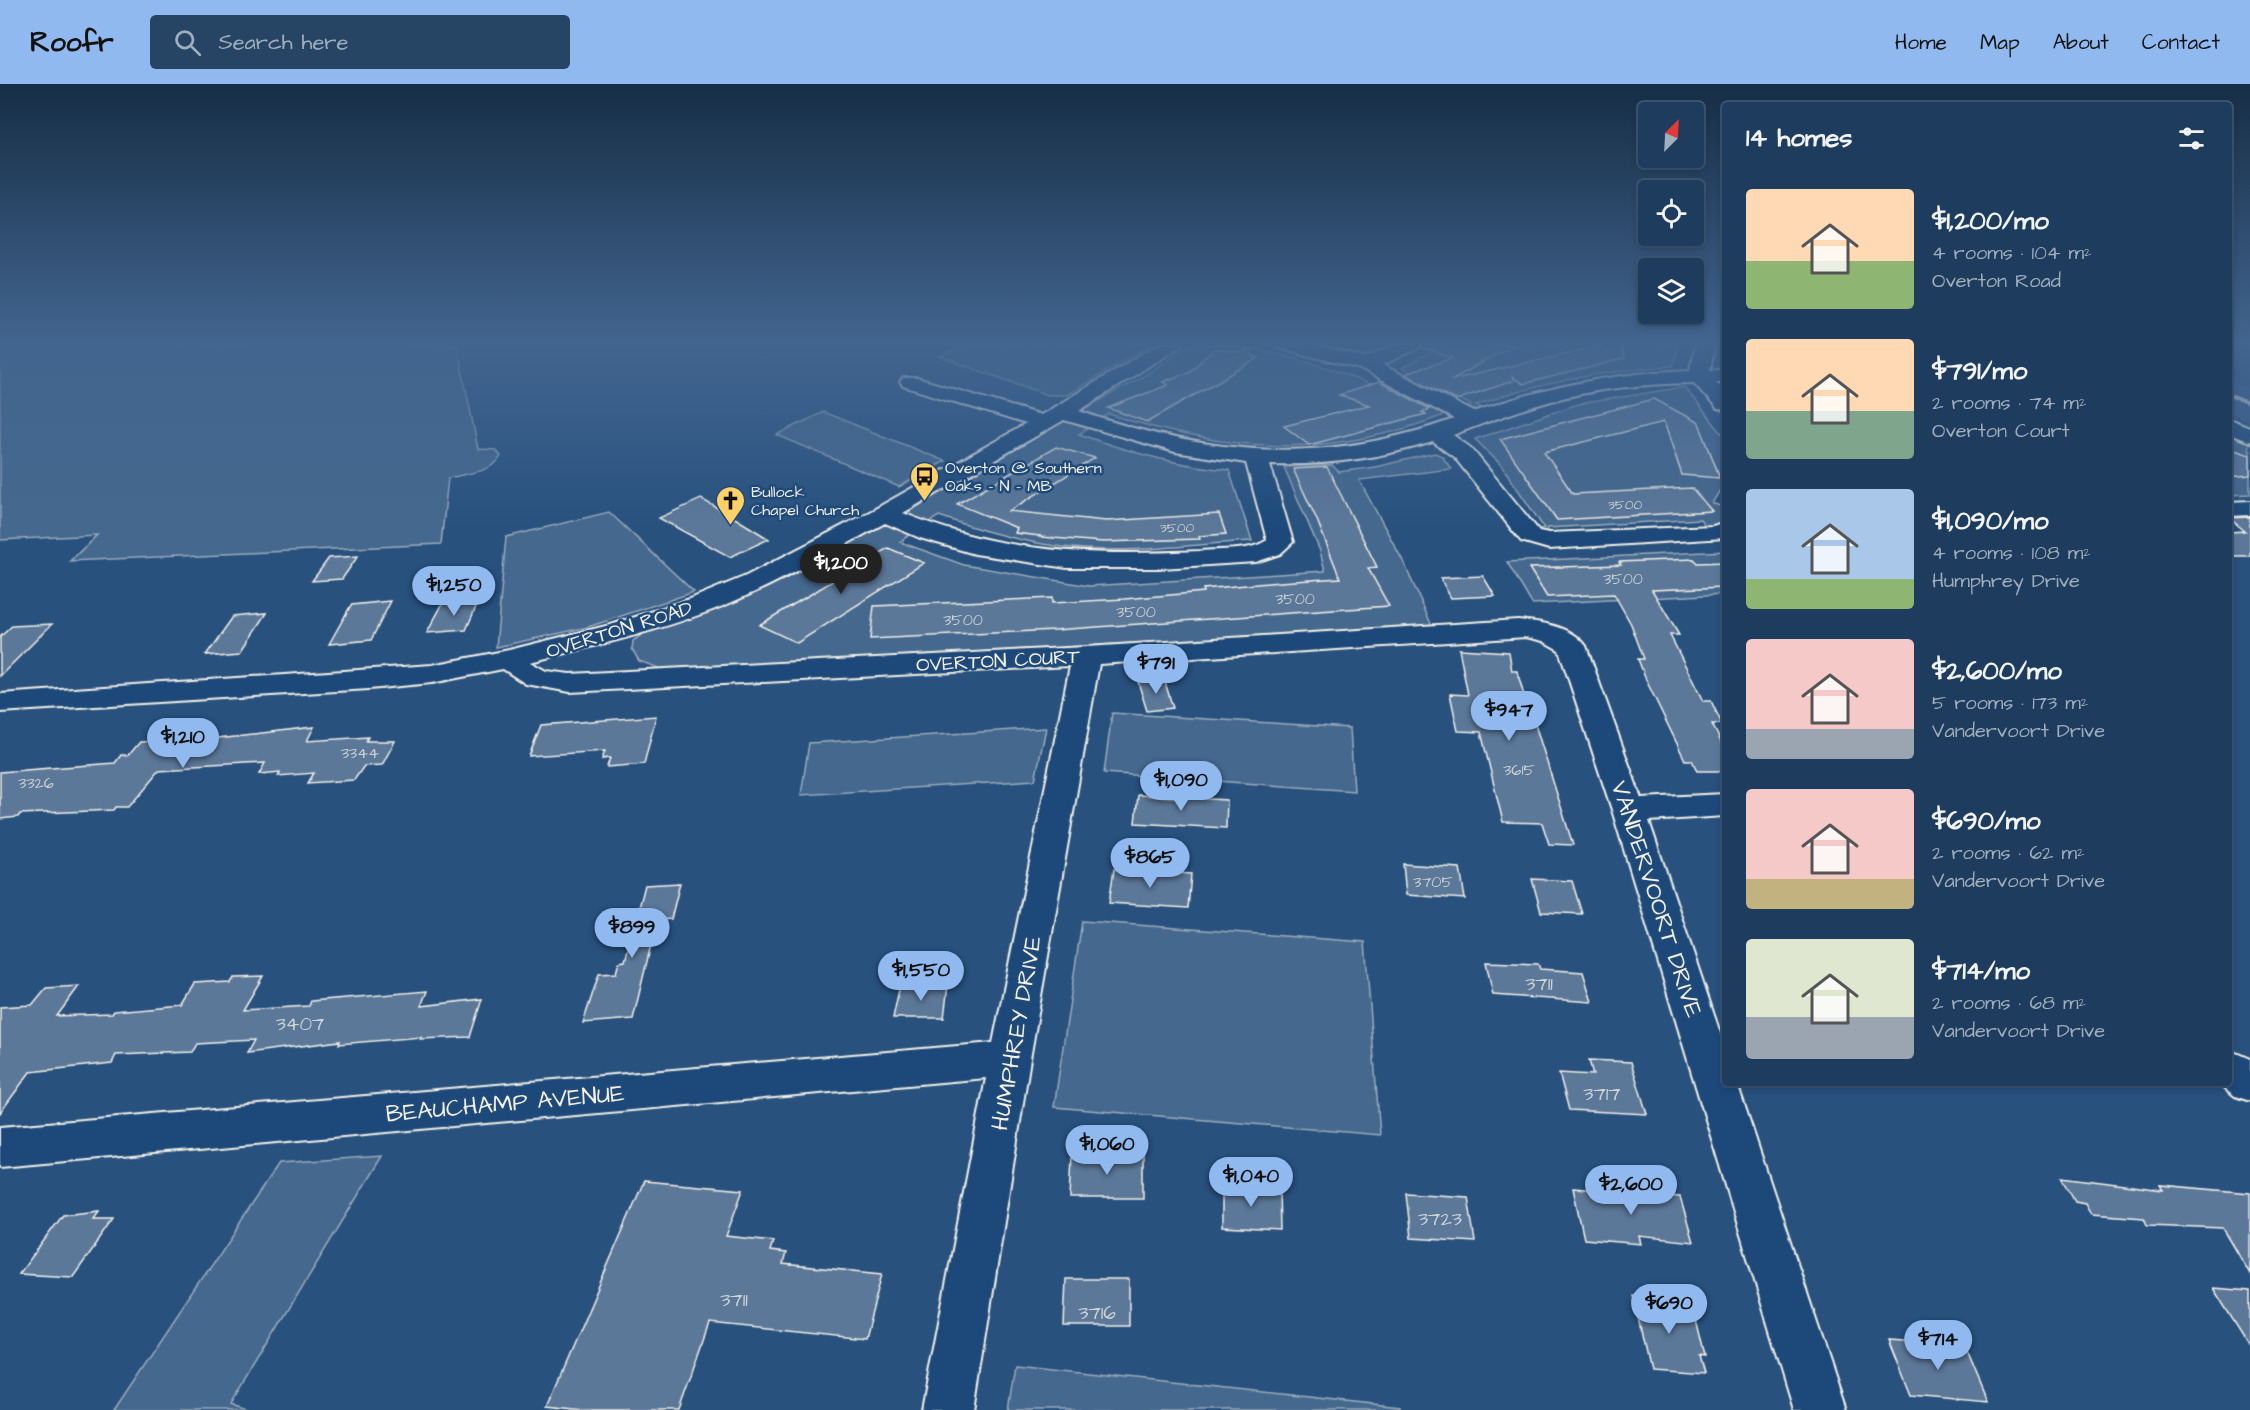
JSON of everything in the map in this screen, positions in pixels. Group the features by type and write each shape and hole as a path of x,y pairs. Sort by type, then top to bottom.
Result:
{"street":[{"path":"1008,406 1100,425 1169,446 1256,457 1369,451 1437,434 1518,406"},
{"name":"OVERTON ROAD","path":"0,703 432,674 509,659 624,630 700,605 755,582 884,514 1071,406"},
{"path":"1445,406 1472,420"},
{"path":"2232,427 2250,435"},
{"path":"1437,434 1463,453 1530,536 1549,541 1722,531"},
{"path":"884,514 946,537 1057,561 1113,563 1256,554 1271,549 1280,542 1256,457"},
{"path":"2232,509 2250,508"},
{"name":"OVERTON COURT","path":"509,659 525,675 545,681 570,683 1086,656 1518,628 1542,630 1558,636"},
{"path":"624,630 620,655 628,668 652,679"},
{"name":"VANDERVOORT DRIVE","path":"1558,636 1572,646 1629,810 1820,1410"},
{"name":"HUMPHREY DRIVE","path":"948,1410 1010,1059 1086,656"},
{"path":"1629,810 1722,805"},
{"name":"BEAUCHAMP AVENUE","path":"0,1147 1010,1059"},
{"path":"2232,1068 2250,1083"}],"shaded area":[{"path":"0,406 469,406 478,449 496,450 501,456 497,462 485,469 448,478 441,544 70,561 97,535 0,540"},
{"path":"1090,406 1427,406 1444,415 1359,439 1276,446 1194,437 1109,414 1100,420 1079,412"},
{"path":"1471,406 1483,409 1477,413 1463,409"},
{"path":"1572,406 1699,406 1722,433 1722,487 1712,503 1722,507 1722,519 1707,528 1700,519 1547,528 1551,537 1530,531 1544,528 1502,466 1475,439"},
{"path":"2232,406 2250,406 2250,422 2232,414"},
{"path":"823,412 945,461 899,487 777,435"},
{"path":"1064,421 1089,428 1079,434 1116,447 1172,462 1229,470 1252,541 1095,550 1005,536 939,516 926,524 903,515"},
{"path":"2232,436 2250,441 2248,449 2250,450 2250,494 2232,495"},
{"path":"1435,453 1442,456 1451,469 1359,480 1403,561 1432,626 664,670 639,661 632,649 633,641 643,634 883,524 893,524 912,533 900,542 964,565 1089,586 1325,571 1320,551 1284,467 1332,465 1339,472 1375,467"},
{"path":"609,512 694,592 588,627 496,647 506,537"},
{"path":"1722,551 1722,594 1532,604 1507,562"},
{"path":"1112,713 1350,728 1354,791 1104,773"},
{"path":"1046,728 1035,780 801,795 809,743"},
{"path":"1082,921 1365,942 1380,1135 1054,1107"},
{"path":"382,1156 231,1404 249,1410 114,1410 279,1163"},
{"path":"1015,1365 1400,1407 1400,1410 1008,1410"}],"building":[{"path":"1114,406 1175,406 1147,422 1108,408"},
{"path":"1365,406 1424,406 1430,409 1422,412 1426,414 1309,445 1284,426"},
{"path":"1628,406 1667,406 1699,423 1720,478 1682,475 1664,422 1544,452 1573,494 1692,488 1712,511 1557,520 1500,439"},
{"path":"1056,447 1095,458 1009,511 1106,521 1219,514 1226,534 1199,536 1200,539 1103,542 1039,537 1015,533 1017,528 957,504"},
{"path":"2232,449 2250,455 2250,475 2232,477"},
{"path":"1327,467 1377,567 1368,568 1389,606 1055,630 870,639 874,606 1052,598 1052,603 1124,599 1204,592 1203,589 1340,578 1317,520 1293,469"},
{"path":"701,499 769,539 730,557 659,518"},
{"path":"2250,517 2250,556 2232,556 2232,532 2245,531 2232,520 2232,518"},
{"path":"888,548 924,563 797,643 759,625"},
{"path":"358,556 342,579 312,581 329,558"},
{"path":"1694,559 1698,563 1722,562 1722,587 1652,590 1679,635 1670,635 1703,701 1711,701 1722,724 1712,724 1722,744 1722,771 1697,771 1692,760 1685,760 1646,680 1638,659 1644,659 1631,624 1614,594 1547,597 1529,568 1621,565 1619,562"},
{"path":"1483,576 1495,596 1451,598 1440,578"},
{"path":"479,600 466,630 427,633 443,603"},
{"path":"391,601 371,640 329,644 351,605"},
{"path":"267,613 242,651 205,654 232,616"},
{"path":"52,624 0,676 0,637 12,626"},
{"path":"1459,649 1509,652 1512,671 1517,671 1573,845 1549,844 1542,823 1503,822 1481,732 1458,731 1450,694 1468,695"},
{"path":"1164,679 1173,708 1147,711 1138,682"},
{"path":"656,716 644,764 607,767 610,758 602,759 605,751 529,756 541,725"},
{"path":"314,727 307,741 368,737 366,741 395,741 382,765 364,766 354,780 308,783 314,773 278,776 280,772 259,774 265,763 159,769 127,807 116,807 114,810 20,814 18,817 0,819 0,772 115,763 121,755 128,755 139,742 209,739"},
{"path":"1138,795 1227,800 1226,828 1135,823"},
{"path":"1403,864 1460,868 1465,899 1406,895"},
{"path":"1114,869 1191,874 1188,908 1109,903"},
{"path":"1532,879 1572,881 1582,914 1541,912"},
{"path":"680,883 671,919 657,920 633,1019 583,1023 599,974 616,973 619,962 625,961 645,885"},
{"path":"1486,962 1538,964 1540,969 1583,972 1592,1002 1493,995"},
{"path":"263,976 243,1010 309,1006 311,1001 427,991 421,1006 482,999 470,1037 420,1039 421,1037 339,1044 340,1041 247,1053 254,1040 195,1043 190,1052 116,1055 112,1063 30,1072 0,1113 0,1007 32,1005 46,988 79,986 57,1016 112,1014 114,1011 182,1005 195,984 230,982 233,977"},
{"path":"900,985 948,985 944,1018 893,1018"},
{"path":"1589,1060 1631,1062 1647,1114 1569,1110 1559,1073 1593,1075"},
{"path":"1143,1154 1143,1198 1070,1198 1072,1155"},
{"path":"2062,1177 2163,1190 2160,1185 2250,1193 2250,1274 2223,1228 2147,1225 2144,1218 2091,1214 2085,1203 2075,1201"},
{"path":"644,1181 743,1190 726,1236 773,1241 770,1251 786,1253 783,1264 882,1274 865,1339 710,1323 679,1410 583,1410 547,1406"},
{"path":"1222,1185 1279,1188 1280,1230 1222,1227"},
{"path":"1573,1188 1680,1197 1693,1242 1639,1236 1641,1244 1584,1239"},
{"path":"1406,1193 1468,1197 1475,1242 1411,1238"},
{"path":"99,1211 93,1219 114,1219 73,1277 19,1274 63,1215"},
{"path":"1066,1279 1129,1279 1129,1326 1064,1326"},
{"path":"2213,1288 2250,1291 2250,1347"},
{"path":"1633,1296 1682,1299 1688,1319 1696,1320 1705,1357 1699,1356 1704,1373 1650,1369"},
{"path":"1889,1340 1964,1345 1988,1402 1911,1395"}],"place":[{"name":"Overton @ Southern Oaks - N - MB","path":"924,502"},
{"name":"Bullock Chapel Church","path":"730,526"}]}
